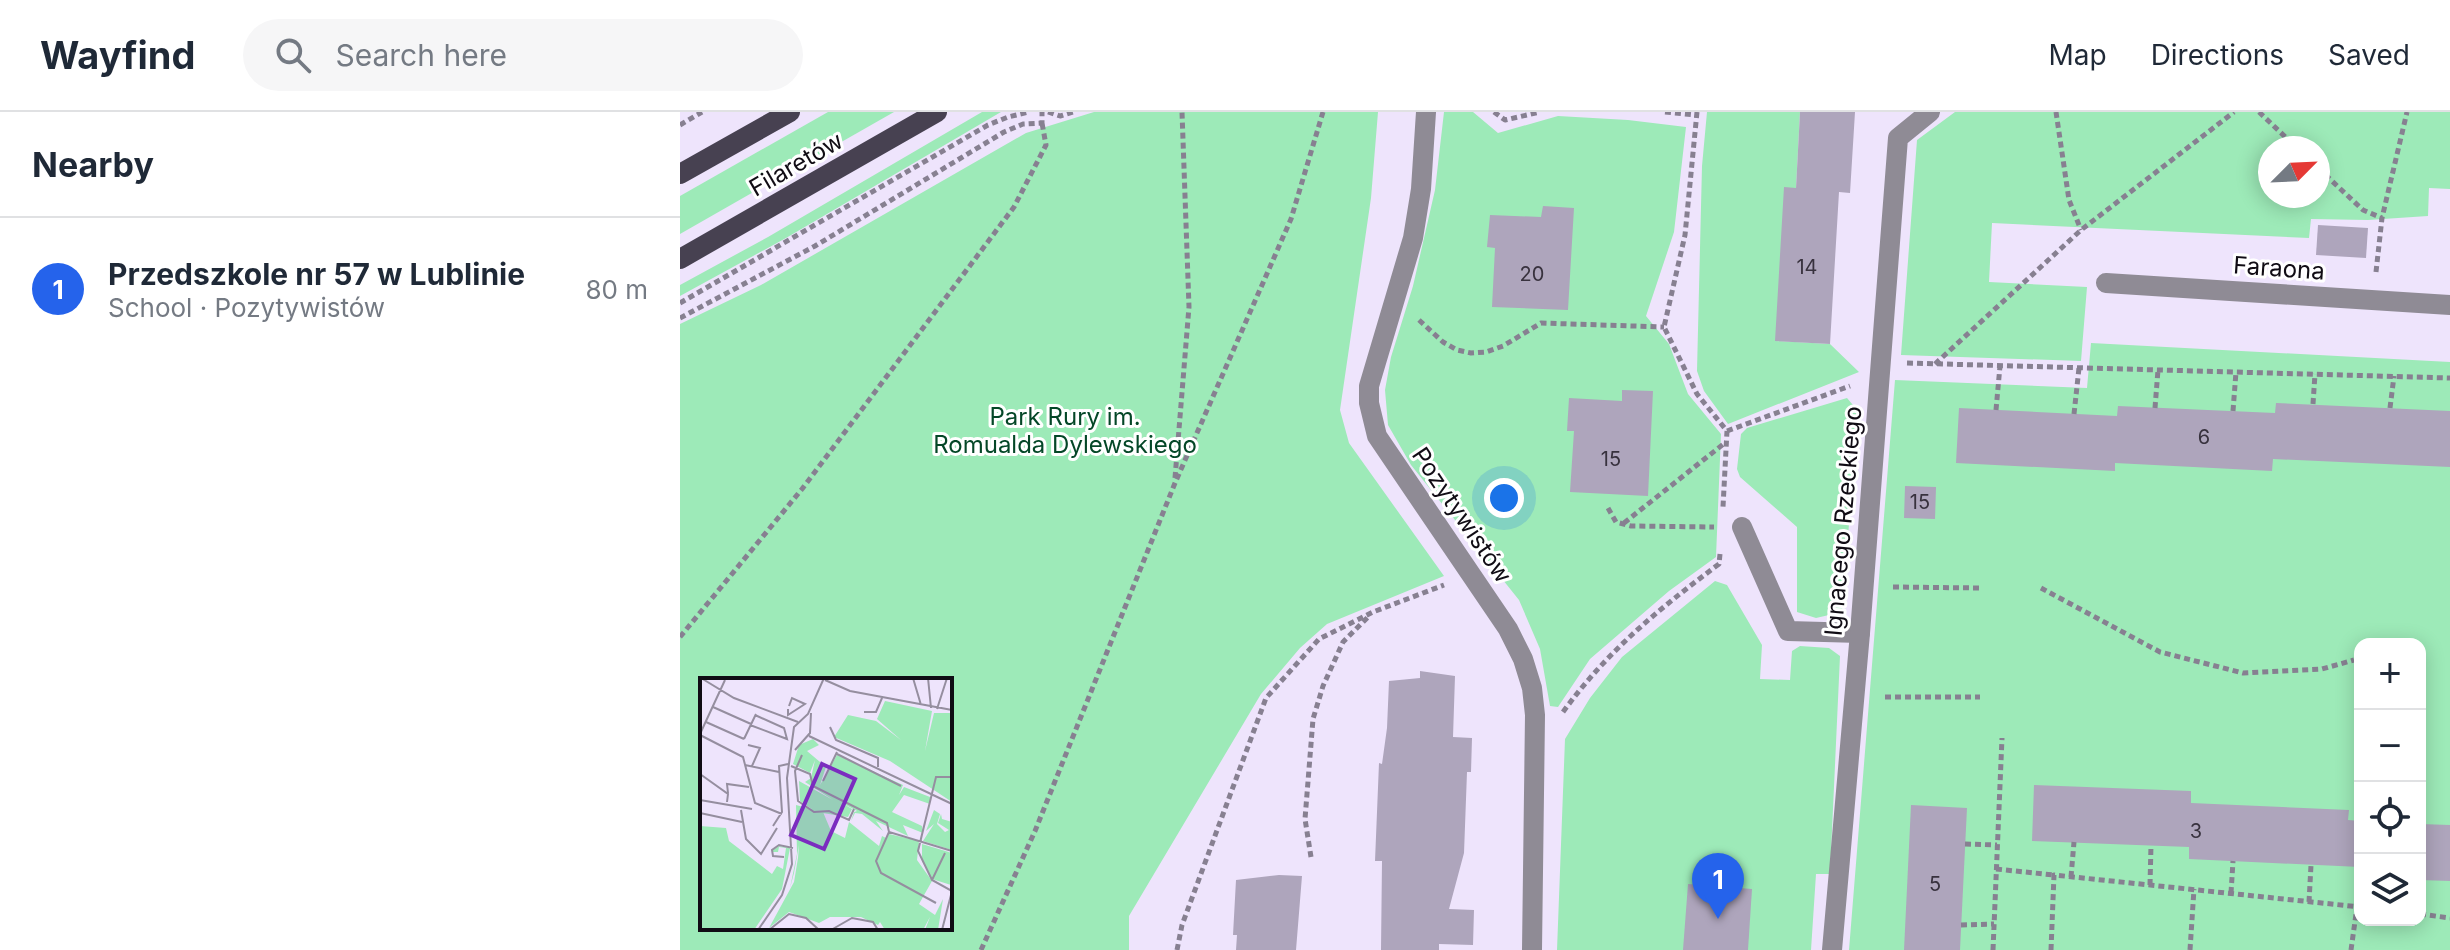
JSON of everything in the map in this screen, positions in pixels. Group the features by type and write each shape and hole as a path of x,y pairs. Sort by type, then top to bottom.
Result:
{"main road":[{"name":"Filaretów","path":"680,174 790,112"},
{"name":"Filaretów","path":"680,259 937,112"}],"street":[{"name":"Pozytywistów","path":"1426,112 1421,189 1413,238 1369,386 1370,412 1377,436 1508,629 1523,659 1532,688 1535,742 1532,950"},
{"name":"Ignacego Rzeckiego","path":"1832,950 1864,587 1898,138 1930,112"},
{"name":"Faraona","path":"2106,283 2450,305"},
{"path":"1732,527 1788,631 1860,633"}],"path":[{"path":"680,125 702,112"},
{"path":"680,303 988,125 1029,112"},
{"path":"680,637 802,489 1014,207 1046,145 1042,123 1045,112 1060,116 1073,112"},
{"path":"1175,483 1189,307 1182,112"},
{"path":"981,950 1035,831 1175,483 1291,219 1323,112"},
{"path":"1494,112 1505,120 1540,112"},
{"path":"1608,508 1616,522 1624,524 1732,527 1727,431 1697,394 1664,327 1685,235 1697,114 1665,112"},
{"path":"2056,112 2069,200 2081,230"},
{"path":"2234,112 2081,230 1934,365 2450,378"},
{"path":"2259,112 2284,136"},
{"path":"2375,300 2376,260 2382,218 2407,112"},
{"path":"680,318 815,246 1004,132 1023,124 1042,123"},
{"path":"2330,179 2363,210 2382,218"},
{"path":"1395,296 1443,342 1471,353 1503,346 1541,323 1664,327"},
{"path":"1996,410 2000,366"},
{"path":"2074,414 2079,368"},
{"path":"2155,408 2158,370"},
{"path":"2233,411 2236,372"},
{"path":"2313,404 2315,374"},
{"path":"1727,431 1880,375"},
{"path":"2390,408 2394,376"},
{"path":"1624,524 1726,442"},
{"path":"1556,721 1590,675 1615,649 1654,613 1719,564"},
{"path":"1177,950 1182,925 1266,698 1319,639 1373,612 1456,580"},
{"path":"1864,587 1980,588"},
{"path":"2041,588 2160,652 2243,673 2322,669 2354,660"},
{"path":"1311,857 1305,819 1313,719 1323,686 1343,642 1373,612"},
{"path":"1855,696 1980,697"},
{"path":"1993,950 2002,738"},
{"path":"2071,877 2074,842"},
{"path":"1965,844 1997,845"},
{"path":"2150,885 2151,845"},
{"path":"2231,893 2233,861"},
{"path":"2309,902 2311,865"},
{"path":"1996,869 2354,907"},
{"path":"2051,950 2054,875"},
{"path":"2190,950 2194,889"},
{"path":"2426,915 2450,918"},
{"path":"1961,925 1994,924"},
{"path":"2351,950 2355,926"}],"green space":[{"path":"828,112 894,112 680,234 680,196"},
{"path":"982,112 1001,112 680,296 680,285"},
{"name":"Park Rury im. Romualda Dylewskiego","path":"1094,112 1378,112 1371,198 1340,410 1349,443 1444,576 1327,624 1300,648 1261,694 1129,916 1129,950 680,950 680,324 761,285 1026,133"},
{"path":"1444,112 1473,112 1498,133 1558,116 1686,127 1674,232 1646,316 1669,344 1688,394 1721,434 1716,557 1669,591 1590,659 1558,707 1550,706 1540,649 1519,600 1411,465 1388,425 1385,390 1435,190"},
{"path":"1707,112 1800,112 1796,188 1776,341 1830,344 1859,372 1728,424 1704,391 1697,371 1702,166"},
{"path":"1955,112 2450,112 2450,189 2429,188 2428,216 2368,220 2311,219 2309,238 1992,223 1989,282 2087,287 2081,361 1901,355 1917,140"},
{"path":"2091,343 2450,362 2450,950 1849,950 1895,380 2087,388"},
{"path":"1847,398 1858,411 1842,612 1816,618 1797,612 1797,527 1740,477 1737,469 1741,434 1747,428"},
{"path":"1715,581 1727,585 1762,645 1760,679 1790,680 1792,651 1800,646 1829,648 1840,656 1830,874 1816,874 1811,950 1557,950 1565,739 1590,698 1622,657"}],"building":[{"path":"1800,112 1855,112 1850,193 1839,192 1830,344 1775,341 1784,187 1796,188"},
{"path":"1543,206 1574,208 1568,310 1492,307 1495,248 1487,247 1490,215 1541,217"},
{"path":"2318,225 2368,228 2366,258 2316,255"},
{"path":"1622,390 1653,391 1648,496 1570,492 1574,431 1567,431 1569,398 1622,401"},
{"path":"2276,403 2450,411 2450,467 2273,459 2272,471 2115,463 2115,471 1956,463 1959,408 2117,416 2118,406 2275,413"},
{"path":"1905,486 1936,487 1935,519 1904,518"},
{"path":"1420,671 1455,676 1453,737 1472,738 1471,772 1467,772 1464,853 1449,909 1474,910 1473,945 1439,944 1439,950 1381,950 1382,861 1375,861 1379,763 1382,764 1387,728 1389,681 1420,678"},
{"path":"2034,785 2191,791 2191,803 2349,810 2348,820 2354,820 2354,867 2189,859 2189,847 2032,841"},
{"path":"1911,805 1967,808 1960,950 1904,950"},
{"path":"2426,824 2450,825 2450,881 2426,880"},
{"path":"1302,876 1296,950 1236,950 1237,935 1233,935 1236,880"},
{"path":"1688,884 1752,889 1748,950 1683,950"}],"place":[{"name":"Przedszkole nr 57 w Lublinie","path":"1718,919"}]}
